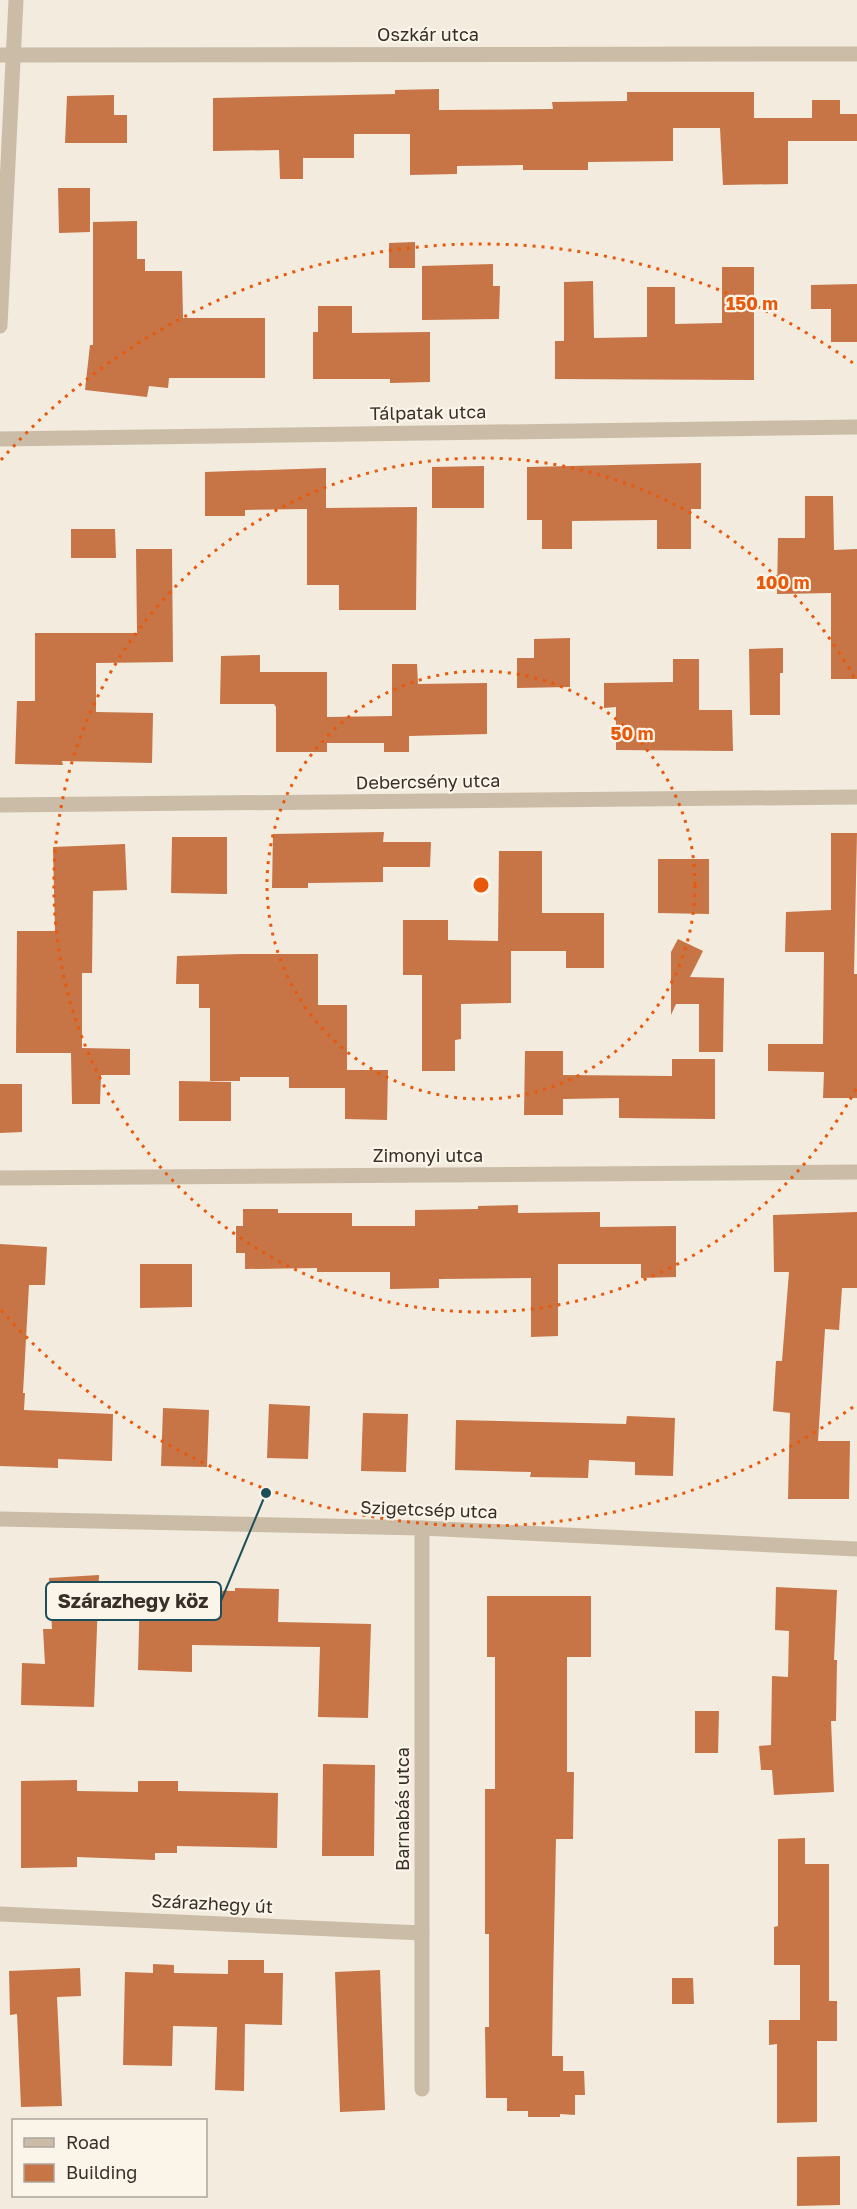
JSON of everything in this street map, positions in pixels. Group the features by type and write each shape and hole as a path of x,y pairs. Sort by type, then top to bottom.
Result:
{"street":[{"path":"0,326 7,55 16,0"},
{"name":"Oszkár utca","path":"7,55 857,54"},
{"name":"Tálpatak utca","path":"0,439 857,427"},
{"name":"Debercsény utca","path":"0,805 857,797"},
{"name":"Zimonyi utca","path":"0,1179 857,1172"},
{"name":"Szigetcsép utca","path":"0,1519 422,1528 857,1549"},
{"name":"Barnabás utca","path":"422,1528 422,2089"},
{"name":"Szárazhegy út","path":"0,1914 422,1933"}],"building":[{"path":"439,89 439,110 553,109 552,102 627,101 627,92 754,92 754,118 812,118 812,100 840,100 840,114 857,114 857,141 788,141 788,184 723,185 720,128 673,128 673,161 588,162 588,170 523,170 523,165 457,166 457,174 410,175 410,134 354,134 354,158 303,158 303,179 280,179 279,150 213,151 213,98 395,94 395,90"},
{"path":"114,95 114,115 127,115 127,143 65,143 67,96"},
{"path":"58,188 90,188 90,232 59,233"},
{"path":"137,221 137,259 145,259 145,271 182,271 183,318 265,318 265,378 169,378 168,388 149,386 147,397 85,390 90,345 93,345 93,222"},
{"path":"415,242 415,268 389,268 389,243"},
{"path":"493,264 493,286 500,286 499,319 422,320 422,266"},
{"path":"722,267 754,267 754,380 555,379 555,341 564,341 564,282 593,281 594,338 647,337 647,287 675,287 675,324 722,323"},
{"path":"857,284 857,342 831,342 831,309 811,309 811,285"},
{"path":"318,306 352,306 352,333 430,332 430,382 390,383 390,379 313,379 313,332 318,332"},
{"path":"701,463 701,509 691,509 691,549 657,549 657,520 572,521 572,549 542,549 542,520 527,520 527,467"},
{"path":"484,466 484,508 432,508 432,467"},
{"path":"326,468 326,508 417,507 416,610 339,610 339,585 307,585 307,509 245,510 245,516 205,516 205,472"},
{"path":"805,496 833,496 834,550 857,549 857,679 831,679 831,593 777,594 778,538 805,538"},
{"path":"71,529 115,529 116,558 71,558"},
{"path":"136,549 172,549 173,662 96,663 96,712 153,713 152,763 62,761 63,765 15,764 17,701 35,701 35,633 137,633"},
{"path":"570,638 570,687 517,688 517,658 534,658 534,639"},
{"path":"783,648 783,673 780,673 780,715 750,715 749,649"},
{"path":"260,655 260,672 327,672 327,717 392,716 392,664 417,664 418,684 487,683 487,734 409,736 409,752 384,752 384,743 327,743 327,752 276,752 276,707 274,704 220,704 221,656"},
{"path":"673,659 699,659 699,710 732,710 733,751 616,750 616,707 604,708 604,683 673,682"},
{"path":"384,832 383,842 431,842 430,867 383,867 383,882 308,883 308,888 272,888 273,834"},
{"path":"831,833 857,833 854,974 857,974 857,1098 823,1098 824,1072 768,1071 768,1044 823,1044 824,952 785,952 786,912 831,910"},
{"path":"172,837 227,837 227,894 171,893"},
{"path":"125,844 127,890 93,891 92,973 82,973 82,1048 130,1049 130,1075 101,1075 100,1104 72,1104 71,1053 16,1053 17,931 55,931 53,847"},
{"path":"499,851 542,851 542,913 604,913 604,968 566,968 566,951 511,951 511,1003 461,1004 461,1039 455,1040 455,1071 422,1071 422,975 403,975 403,920 448,920 448,940 498,941"},
{"path":"658,859 709,859 709,914 658,913"},
{"path":"678,939 703,951 690,977 724,978 723,1052 699,1052 699,1004 676,1004 671,1015 671,952"},
{"path":"318,954 318,1005 347,1005 347,1070 388,1070 387,1120 345,1119 345,1088 289,1088 289,1077 240,1077 240,1081 210,1081 210,1008 199,1008 199,984 176,984 177,956"},
{"path":"525,1051 563,1051 563,1075 672,1076 672,1059 715,1059 715,1119 619,1118 619,1098 563,1099 563,1115 524,1115"},
{"path":"179,1081 231,1082 231,1121 179,1121"},
{"path":"0,1084 22,1084 22,1132 0,1133"},
{"path":"518,1205 518,1213 600,1212 600,1227 676,1226 676,1277 641,1278 641,1264 558,1264 558,1336 531,1337 531,1278 439,1279 439,1288 390,1289 390,1272 317,1272 317,1268 245,1269 245,1253 236,1253 236,1226 243,1226 243,1209 278,1209 278,1213 352,1213 352,1226 415,1226 415,1210 478,1209 478,1206"},
{"path":"857,1212 857,1288 842,1288 839,1330 825,1329 818,1441 850,1441 849,1499 788,1499 790,1413 773,1411 776,1361 782,1361 789,1272 774,1272 773,1215"},
{"path":"0,1244 47,1247 45,1285 29,1285 24,1410 113,1414 112,1461 58,1459 58,1468 0,1466"},
{"path":"140,1264 192,1264 192,1307 140,1308"},
{"path":"269,1404 310,1406 308,1459 267,1458"},
{"path":"163,1408 209,1410 207,1467 161,1466"},
{"path":"363,1413 408,1414 406,1472 361,1471"},
{"path":"627,1416 675,1418 673,1476 635,1475 635,1462 589,1460 588,1478 530,1477 531,1472 455,1470 456,1420 626,1424"},
{"path":"99,1575 94,1707 21,1705 22,1663 45,1664 43,1629 52,1629 49,1578"},
{"path":"776,1587 837,1590 834,1660 837,1660 836,1721 831,1721 834,1792 774,1795 772,1770 761,1770 759,1746 771,1745 772,1676 788,1677 789,1631 775,1630"},
{"path":"235,1588 279,1589 278,1622 371,1624 368,1718 318,1717 320,1647 192,1645 192,1672 138,1670 140,1589 235,1591"},
{"path":"487,1596 591,1596 591,1657 567,1657 567,1772 574,1772 573,1839 556,1839 552,2056 563,2056 563,2071 584,2071 585,2095 575,2095 575,2115 528,2117 528,2111 507,2111 507,2098 486,2098 485,2027 489,2027 489,1934 485,1934 485,1789 495,1789 495,1657 487,1657"},
{"path":"695,1711 719,1711 718,1753 695,1753"},
{"path":"323,1764 375,1765 374,1856 322,1856"},
{"path":"77,1780 77,1791 138,1792 138,1781 178,1781 178,1791 278,1793 277,1848 177,1846 177,1853 155,1853 155,1860 77,1857 77,1867 21,1868 21,1781"},
{"path":"805,1838 805,1864 829,1864 829,2001 837,2001 837,2041 817,2041 817,2122 777,2123 777,2044 769,2045 769,2020 800,2020 800,1965 774,1965 774,1927 778,1926 778,1839"},
{"path":"228,1960 264,1960 264,1973 283,1973 282,2025 245,2024 244,2091 215,2090 217,2027 173,2026 172,2066 123,2065 125,1972 153,1973 153,1964 174,1965 174,1973 228,1974"},
{"path":"80,1968 81,1996 57,1997 62,2106 21,2107 17,2014 10,2015 9,1971"},
{"path":"380,1970 385,2110 340,2112 335,1972"},
{"path":"672,1978 693,1978 694,2004 672,2004"},
{"path":"840,2156 840,2205 797,2206 797,2157"}],"place":[{"name":"Szárazhegy köz","path":"266,1493"}]}
